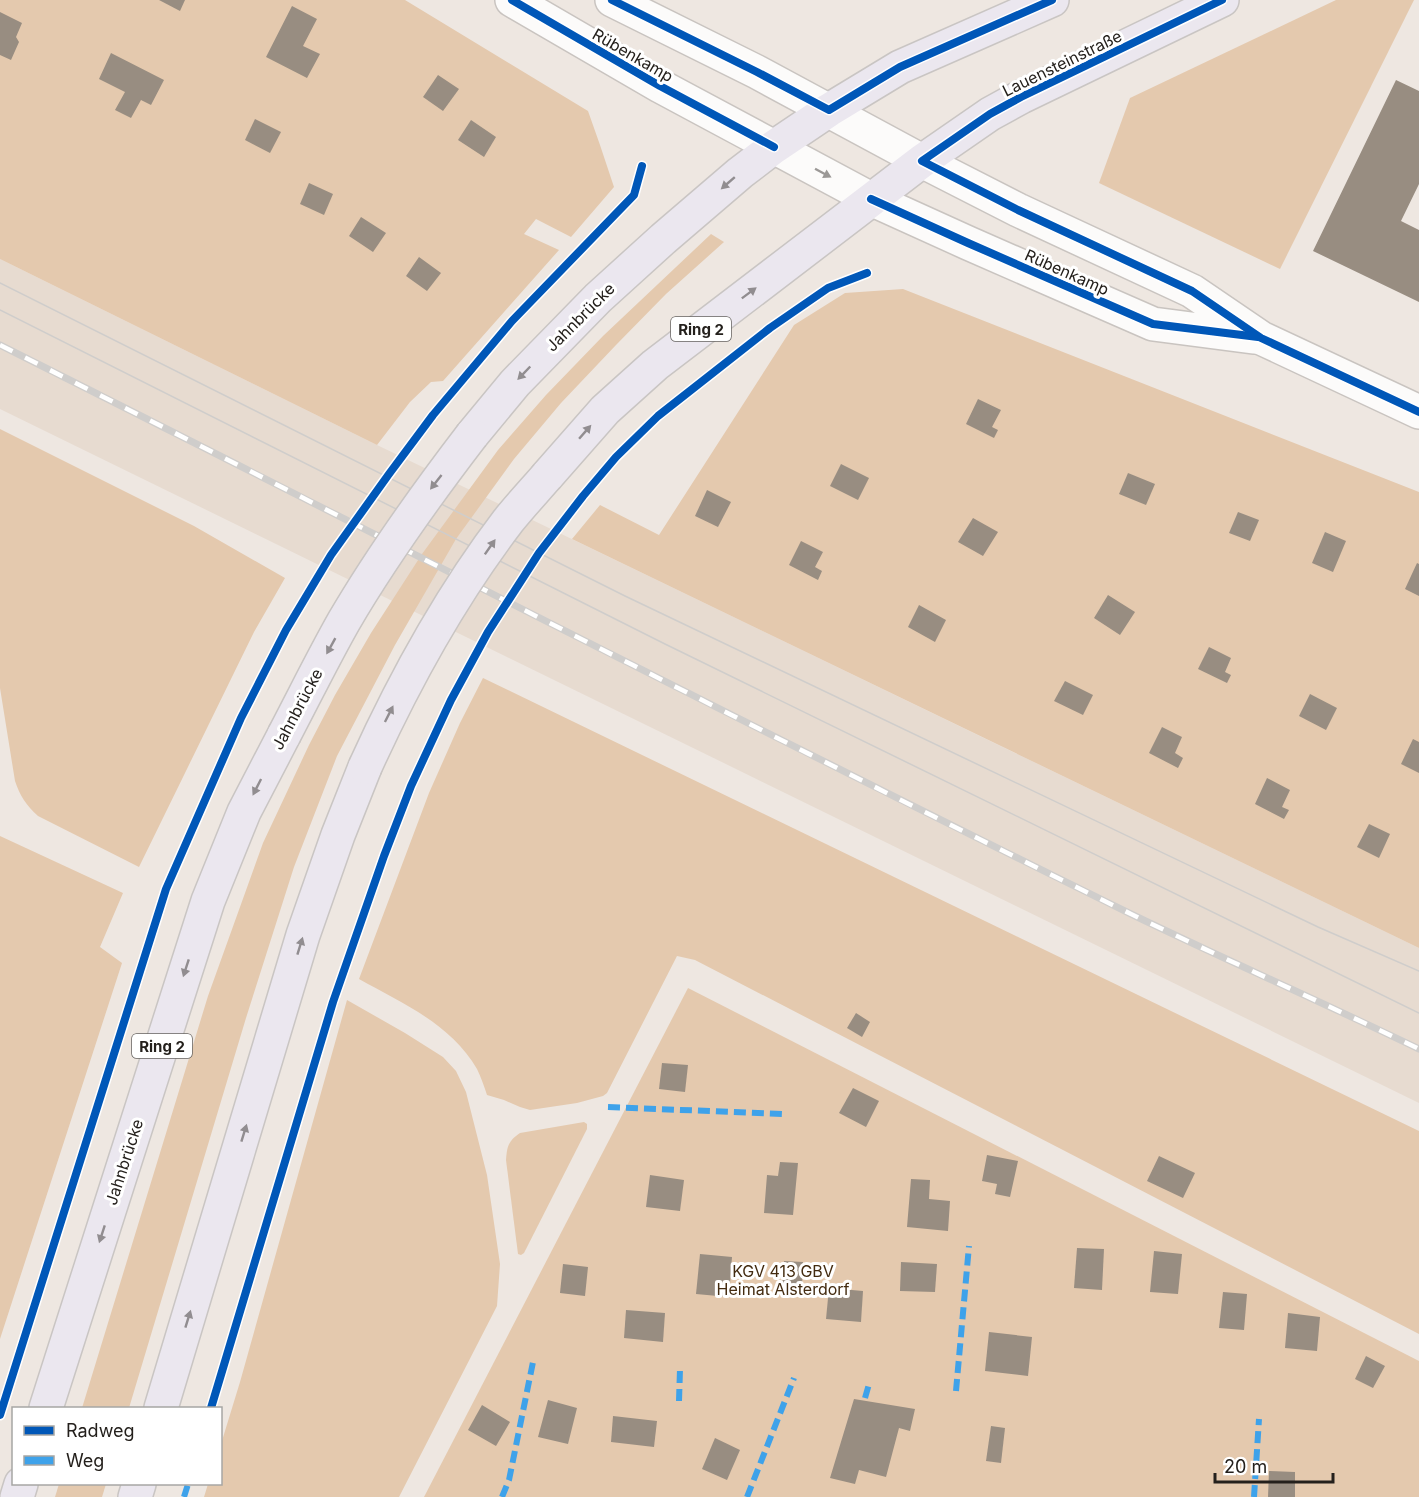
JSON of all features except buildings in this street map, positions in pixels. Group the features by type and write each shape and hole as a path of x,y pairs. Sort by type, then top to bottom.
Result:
{"main road":[{"name":"Ring 2","path":"774,147 900,67 1052,0"},
{"name":"Lauensteinstraße","path":"871,199 990,114 1222,0"},
{"name":"Jahnbrücke","path":"46,1407 208,902 244,812 345,621 382,560 430,490 515,383 598,298 671,232 774,147"},
{"name":"Ring 2","path":"161,1407 303,935 338,835 388,716 459,591 508,520 598,417 627,389 871,199"}],"street":[{"name":"Rübenkamp","path":"512,0 660,86 871,199 979,248 1153,324 1261,338"},
{"name":"Rübenkamp","path":"612,0 757,72 1018,210 1192,291 1261,338 1419,412"}],"shaded area":[{"path":"0,259 377,445 1419,948 1419,1103 0,409"}],"green space":[{"path":"0,0 405,0 588,111 614,187 571,237 536,219 524,234 559,250 443,381 431,382 410,402 377,445 0,259"},
{"path":"1336,0 1414,0 1280,269 1099,183 1130,98"},
{"path":"711,234 724,242 666,294 616,345 561,403 514,459 456,539 395,645 337,756 294,867 246,1018 129,1407 82,1407 208,996 263,843 309,745 371,633 422,554 498,450 546,395 603,336"},
{"path":"903,289 1419,492 1419,948 572,539 600,505 659,535 794,325 845,293"},
{"path":"0,429 194,526 285,578 254,632 139,867 38,816 24,800 15,781 0,688"},
{"path":"483,678 1419,1131 1419,1334 695,960 677,956 607,1093 603,1096 577,1103 530,1110 487,1095 477,1069 454,1039 424,1016 359,979 429,793"},
{"path":"0,836 123,893 100,947 122,963 0,1339"},
{"name":"KGV 413 GBV Heimat Alsterdorf","path":"688,988 1419,1361 1419,1497 424,1497"},
{"path":"347,1000 443,1057 456,1071 466,1092 487,1175 500,1264 497,1306 399,1497 204,1497 208,1485 222,1485 222,1441"},
{"path":"584,1122 587,1124 587,1129 524,1253 518,1254 506,1160 509,1145 520,1133"},
{"path":"59,1485 106,1485 102,1497 55,1497"}],"tram line":[{"path":"0,283 625,596 1318,927 1419,971"},
{"path":"0,310 665,644 1419,1013"}],"railway":[{"path":"0,345 989,844 1167,931 1419,1049"}],"marked path":[{"path":"608,1107 783,1114"},
{"path":"956,1391 969,1246"},
{"path":"502,1497 509,1480 534,1357"},
{"path":"679,1401 680,1369"},
{"path":"747,1497 794,1378"},
{"path":"865,1398 869,1384"},
{"path":"1254,1497 1259,1419"},
{"path":"184,1497 188,1485"}],"cycle path":[{"path":"512,0 660,86 774,147"},
{"path":"612,0 829,110 900,67 1052,0"},
{"path":"1222,0 1021,97 990,114 922,161 1018,210 1192,291 1261,338 1419,412"},
{"path":"0,1415 166,889 241,718 286,630 331,555 433,415 512,321 634,195 642,166"},
{"path":"871,199 1153,324 1258,337"},
{"path":"211,1407 333,1002 384,856 411,786 451,700 488,632 539,553 583,496 616,457 658,416 770,328 828,288 867,273"}]}
